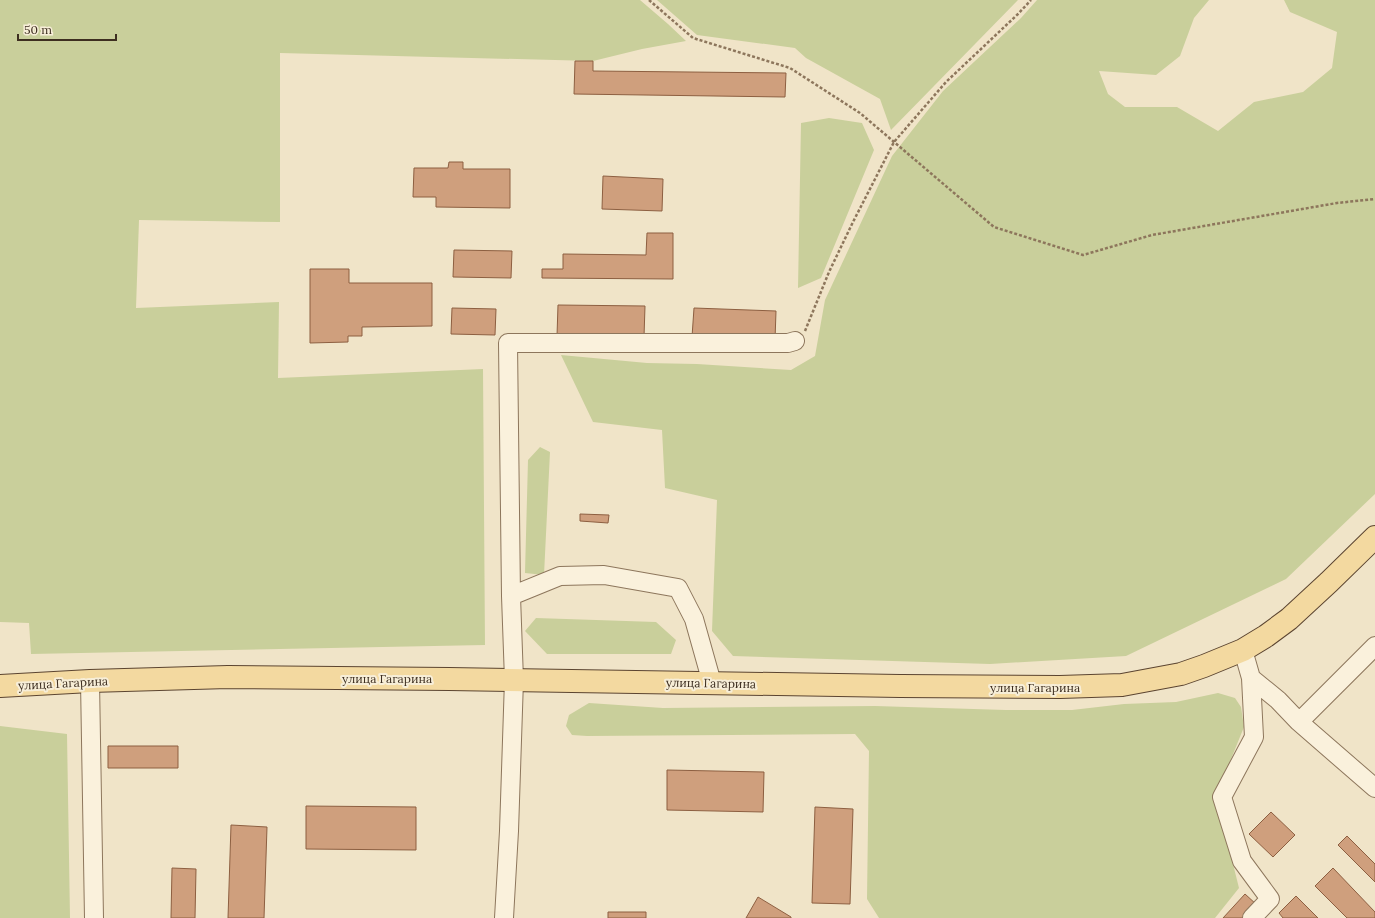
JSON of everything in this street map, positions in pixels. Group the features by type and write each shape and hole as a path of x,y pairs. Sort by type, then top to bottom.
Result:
{"main road":[{"name":"улица Гагарина","path":"0,686 90,681 228,677 1052,687 1122,685 1181,674 1243,650 1266,636 1289,619 1375,537"}],"street":[{"path":"504,918 509,831 514,680 511,596 508,343 788,343 800,336"},
{"path":"511,596 560,576 604,575 678,588 694,619 712,683"},
{"path":"1299,722 1375,646"},
{"path":"1243,650 1251,678 1254,737 1222,797 1242,861 1270,899 1252,918"},
{"path":"1251,678 1278,700 1299,722 1375,788"},
{"path":"90,681 94,918"}],"path":[{"path":"649,0 693,38 790,68 860,113 994,227 1083,255 1152,235 1337,203 1375,199"},
{"path":"800,336 853,222 894,142 946,82 1031,0"}],"green space":[{"path":"0,0 640,0 686,41 642,49 593,61 280,53 280,222 139,220 136,308 279,302 278,378 483,369 485,645 31,654 29,623 0,622"},
{"path":"657,0 1018,0 891,130 880,99 806,58 795,48 697,35"},
{"path":"1037,0 1209,0 1194,18 1180,56 1156,75 1099,71 1108,94 1125,107 1177,107 1218,131 1254,102 1303,92 1332,68 1337,32 1290,12 1284,0 1375,0 1375,494 1286,579 1126,656 990,664 733,656 712,631 717,500 665,488 662,430 593,422 561,355 647,363 697,364 791,370 815,356 825,300 892,156 943,91 1021,18"},
{"path":"829,118 862,123 874,150 821,278 798,288 801,123"},
{"path":"540,447 550,452 544,575 525,573 528,460"},
{"path":"536,618 656,622 676,640 671,654 547,654 525,631"},
{"path":"1218,693 1235,698 1241,707 1244,727 1216,796 1239,888 1215,918 879,918 867,899 869,751 855,734 587,736 572,735 566,726 569,715 589,703 663,708 875,706 1006,710 1072,710 1124,704 1176,702"},
{"path":"0,726 67,734 70,918 0,918"}],"building":[{"path":"575,61 593,61 593,71 786,73 785,97 574,94"},
{"path":"449,162 463,162 463,169 510,169 510,208 436,207 436,197 413,197 414,168 448,168"},
{"path":"603,176 663,179 662,211 602,209"},
{"path":"647,233 673,233 673,279 542,278 542,269 563,269 563,254 646,255"},
{"path":"454,250 512,251 511,278 453,277"},
{"path":"310,269 349,269 349,283 432,283 432,326 362,327 362,336 348,336 348,342 310,343"},
{"path":"558,305 645,306 644,337 557,336"},
{"path":"452,308 496,309 495,335 451,334"},
{"path":"694,308 776,311 775,340 692,337"},
{"path":"580,514 609,515 608,523 580,521"},
{"path":"108,746 178,746 178,768 108,768"},
{"path":"667,770 764,772 763,812 667,810"},
{"path":"306,806 416,807 416,850 306,849"},
{"path":"815,807 853,809 850,904 812,903"},
{"path":"1271,812 1295,835 1273,857 1249,834"},
{"path":"231,825 267,827 264,918 228,918"},
{"path":"1347,836 1375,864 1375,882 1338,845"},
{"path":"172,868 196,869 195,918 171,918"},
{"path":"1333,868 1375,912 1375,918 1347,918 1315,886"},
{"path":"1245,894 1257,905 1245,918 1223,918"},
{"path":"1296,896 1318,918 1283,918 1279,913"},
{"path":"758,897 791,917 791,918 746,918"},
{"path":"608,912 646,912 646,918 608,918"}]}
